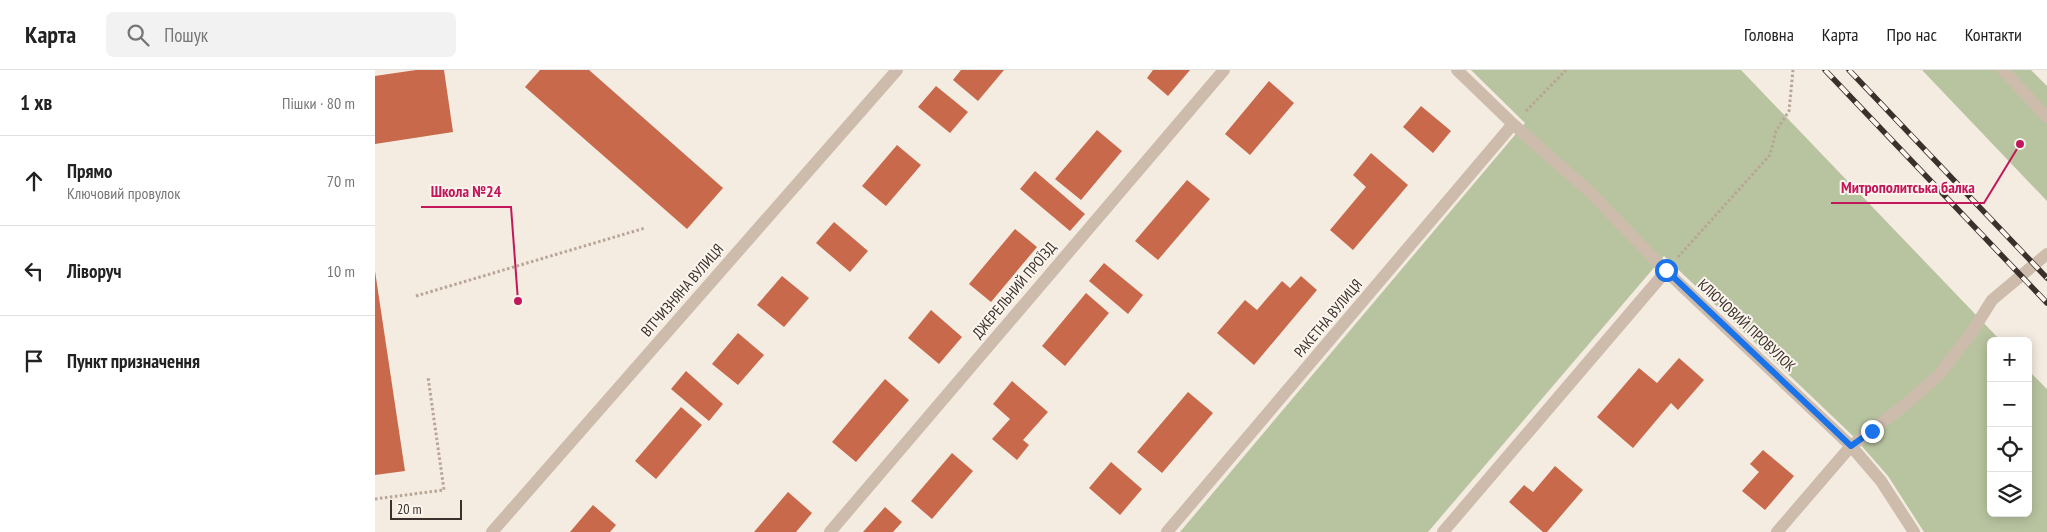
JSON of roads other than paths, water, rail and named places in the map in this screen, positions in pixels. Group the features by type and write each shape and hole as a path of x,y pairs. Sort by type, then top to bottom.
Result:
{"street":[{"name":"ВІТЧИЗНЯНА ВУЛИЦЯ","path":"492,532 897,70"},
{"name":"ДЖЕРЕЛЬНИЙ ПРОЇЗД","path":"830,532 1224,70"},
{"name":"КЛЮЧОВИЙ ПРОВУЛОК","path":"1457,70 1513,124 1590,192 1666,270 1851,446 1881,481 1914,532"},
{"path":"2003,70 2047,117"},
{"name":"РАКЕТНА ВУЛИЦЯ","path":"1167,532 1513,124"},
{"path":"1777,532 1851,446 1900,409 1938,376 1972,332 1992,300 2047,254"},
{"path":"1443,532 1666,270"}],"railway":[{"path":"1825,70 2047,303"},
{"path":"1849,70 2047,278"}],"place":[{"name":"Митрополитська балка","path":"2020,144"},
{"name":"Школа №24","path":"518,301"}]}
